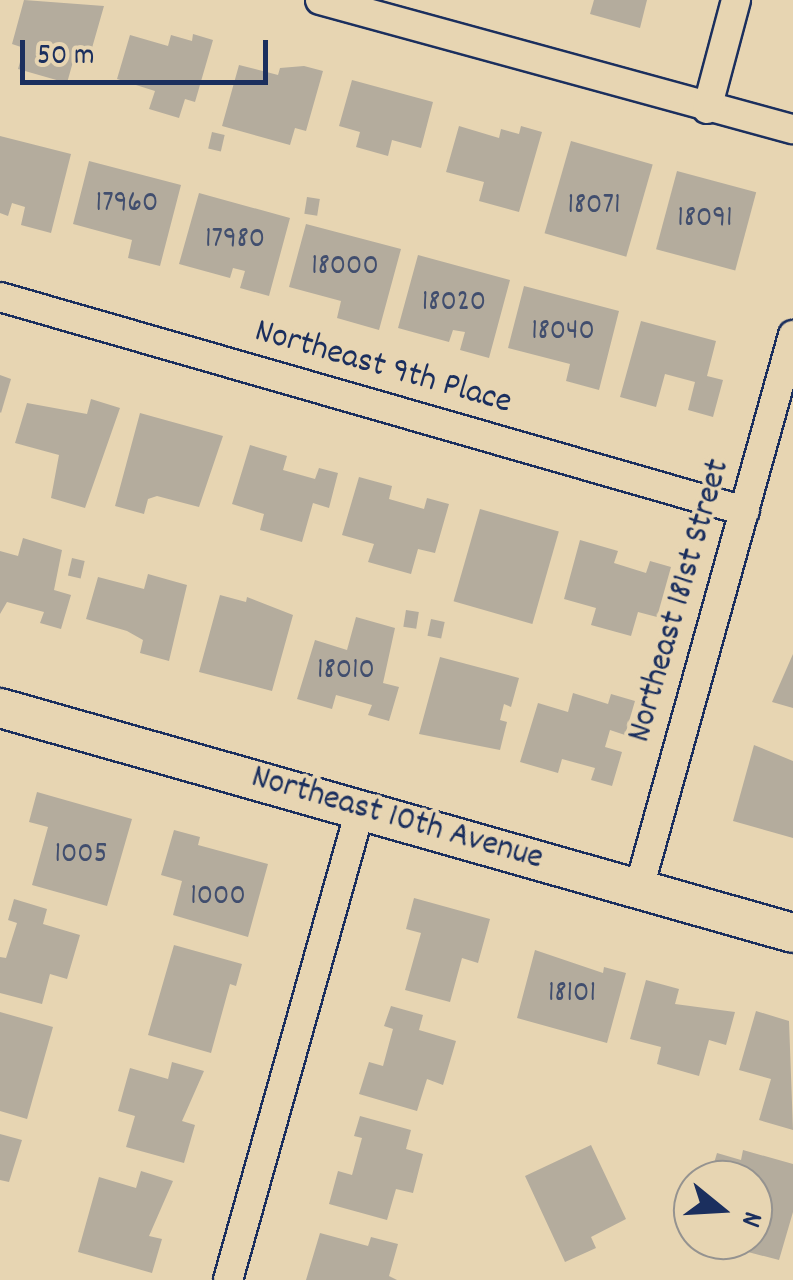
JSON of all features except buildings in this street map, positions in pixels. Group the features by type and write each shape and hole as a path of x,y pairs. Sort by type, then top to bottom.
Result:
{"street":[{"path":"707,109 736,0"},
{"path":"334,2 707,109 793,129"},
{"name":"Northeast 9th Place","path":"0,297 746,511"},
{"name":"Northeast 181st Street","path":"638,888 793,335"},
{"name":"Northeast 10th Avenue","path":"0,708 793,933"},
{"path":"228,1280 360,809"}]}
